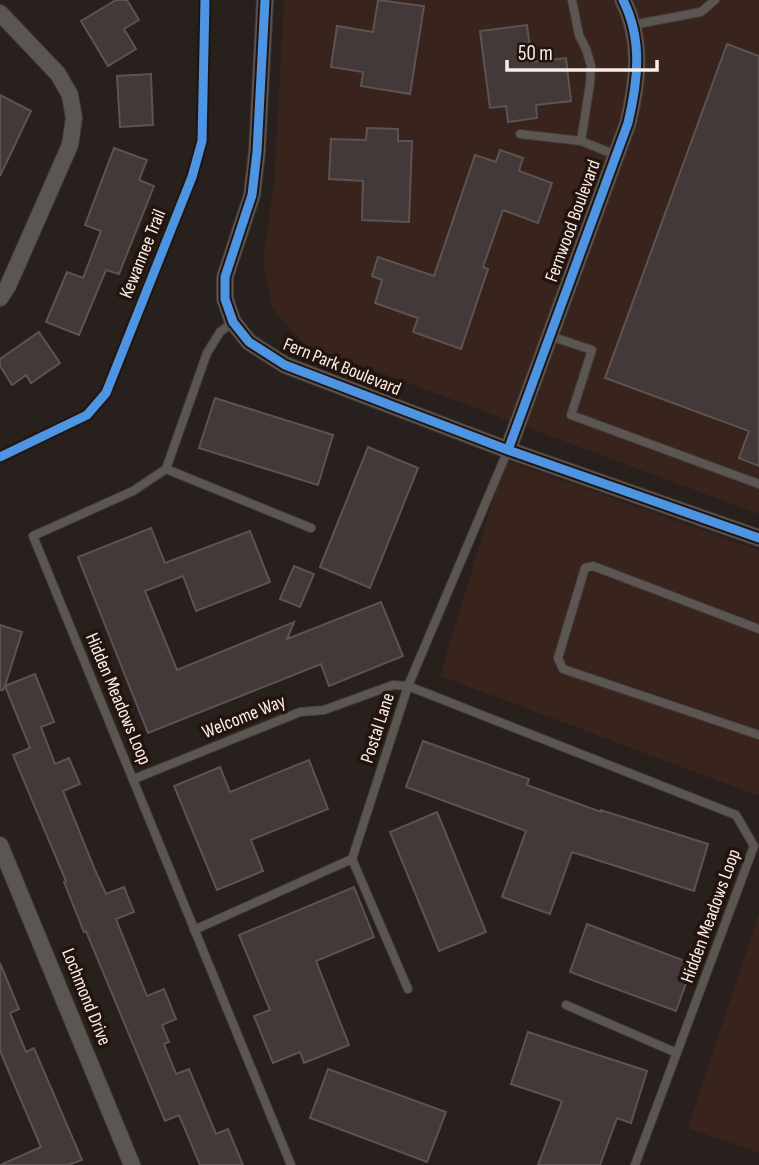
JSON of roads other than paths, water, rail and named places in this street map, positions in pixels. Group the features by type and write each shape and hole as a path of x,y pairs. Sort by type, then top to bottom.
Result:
{"street":[{"path":"233,322 225,299 225,277 252,195 257,152 265,0"},
{"name":"Fernwood Boulevard","path":"508,450 628,122 637,85 637,50 623,0"},
{"path":"0,13 58,74 70,94 74,118 70,145 8,286 0,298"},
{"name":"Fern Park Boulevard","path":"233,322 249,342 285,365 508,450 759,538"},
{"name":"Lochmond Drive","path":"0,845 132,1165"}],"lane":[{"path":"572,0 579,36 591,66 581,141"},
{"path":"632,25 701,12 715,0"},
{"path":"520,134 581,141 616,155"},
{"path":"233,322 220,332 207,354 166,469 311,528"},
{"path":"550,336 592,351 571,415 759,484"},
{"name":"Postal Lane","path":"352,859 408,686 508,450"},
{"name":"Hidden Meadows Loop","path":"166,469 133,491 33,536 290,1165"},
{"path":"759,629 593,566 585,568 558,659 563,669 759,735"},
{"name":"Welcome Way","path":"134,779 300,712 324,710 393,685 408,686"},
{"name":"Hidden Meadows Loop","path":"408,686 736,815 754,846 635,1165"},
{"path":"194,930 352,859 408,989"},
{"path":"566,1005 677,1053"}]}
